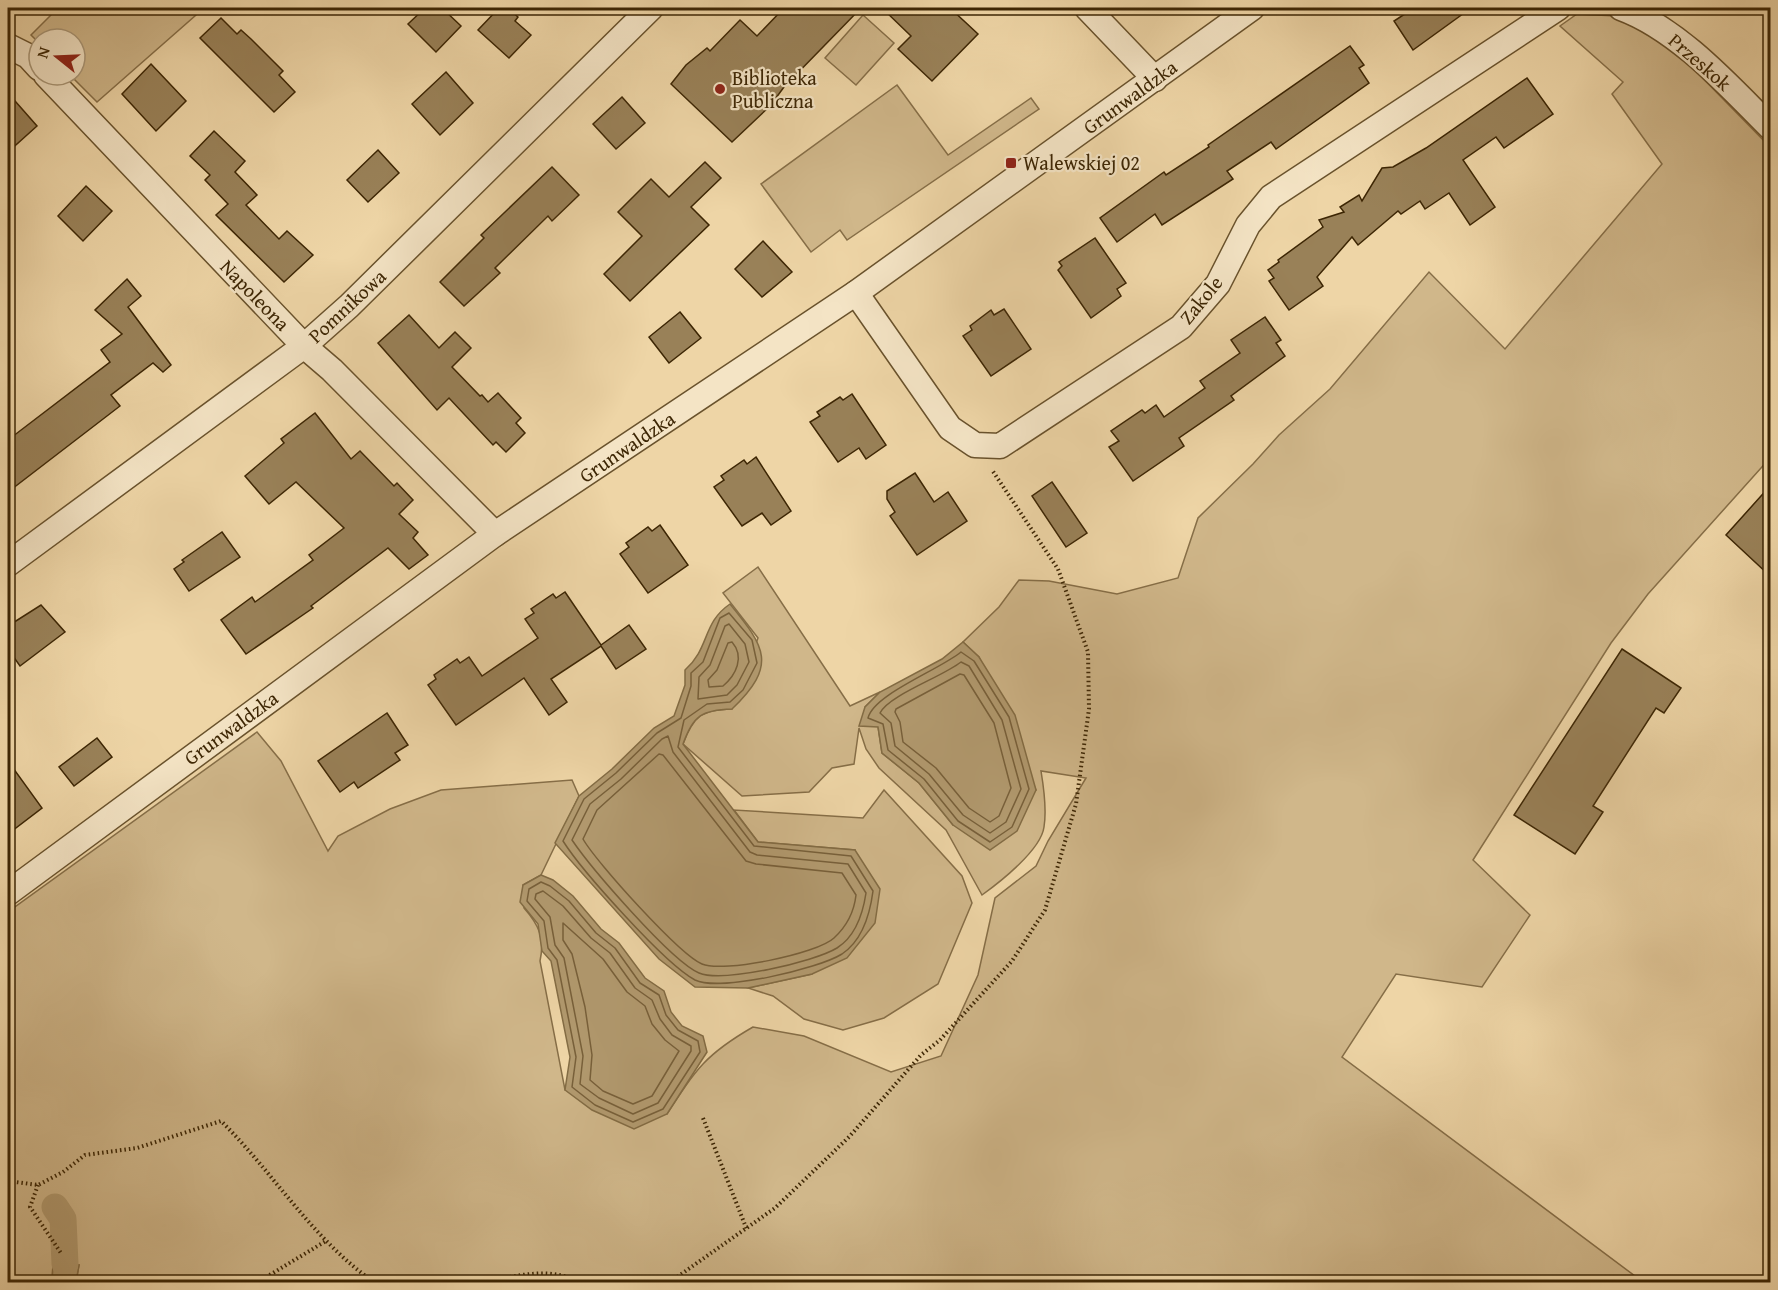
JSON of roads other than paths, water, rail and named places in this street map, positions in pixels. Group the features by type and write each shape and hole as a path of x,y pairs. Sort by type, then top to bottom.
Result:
{"street":[{"name":"Pomnikowa","path":"8,564 304,346 357,297 651,8"},
{"path":"1087,8 1155,79"},
{"name":"Grunwaldzka","path":"8,892 495,534 856,293 1252,8"},
{"name":"Zakole","path":"856,293 950,428 975,445 1000,446 1181,327 1218,284 1248,225 1271,197 1558,8"},
{"name":"Przeskok","path":"1622,8 1654,23 1678,40 1770,127"},
{"path":"8,46 27,56"},
{"name":"Napoleona","path":"57,87 304,346 332,370 495,534"}],"water":[{"path":"730,604 752,632 761,656 761,668 747,694 732,709 713,711 700,716 691,726 683,744 758,842 855,850 880,889 875,923 847,958 812,974 748,988 695,987 659,959 555,843 579,796 612,769 654,728 674,716 685,685 685,670 699,653 715,619"},
{"path":"963,642 979,657 1015,715 1036,790 1017,831 990,850 953,825 919,783 882,753 878,727 859,726 865,707 880,692 942,659"},
{"path":"541,875 553,880 573,896 601,929 619,943 645,978 664,991 671,1012 682,1026 703,1036 707,1052 667,1114 634,1129 592,1110 565,1090 570,1057 551,961 542,951 538,924 520,902 523,885"},
{"path":"53,1264 79,1265 76,1282 52,1282"},
{"path":"112,1277 140,1282 79,1282"}],"waterway":[{"path":"55,1207 63,1219 65,1264"}],"place":[{"name":"Biblioteka Publiczna","path":"720,89"},
{"name":"Walewskiej 02","path":"1011,163"}]}
